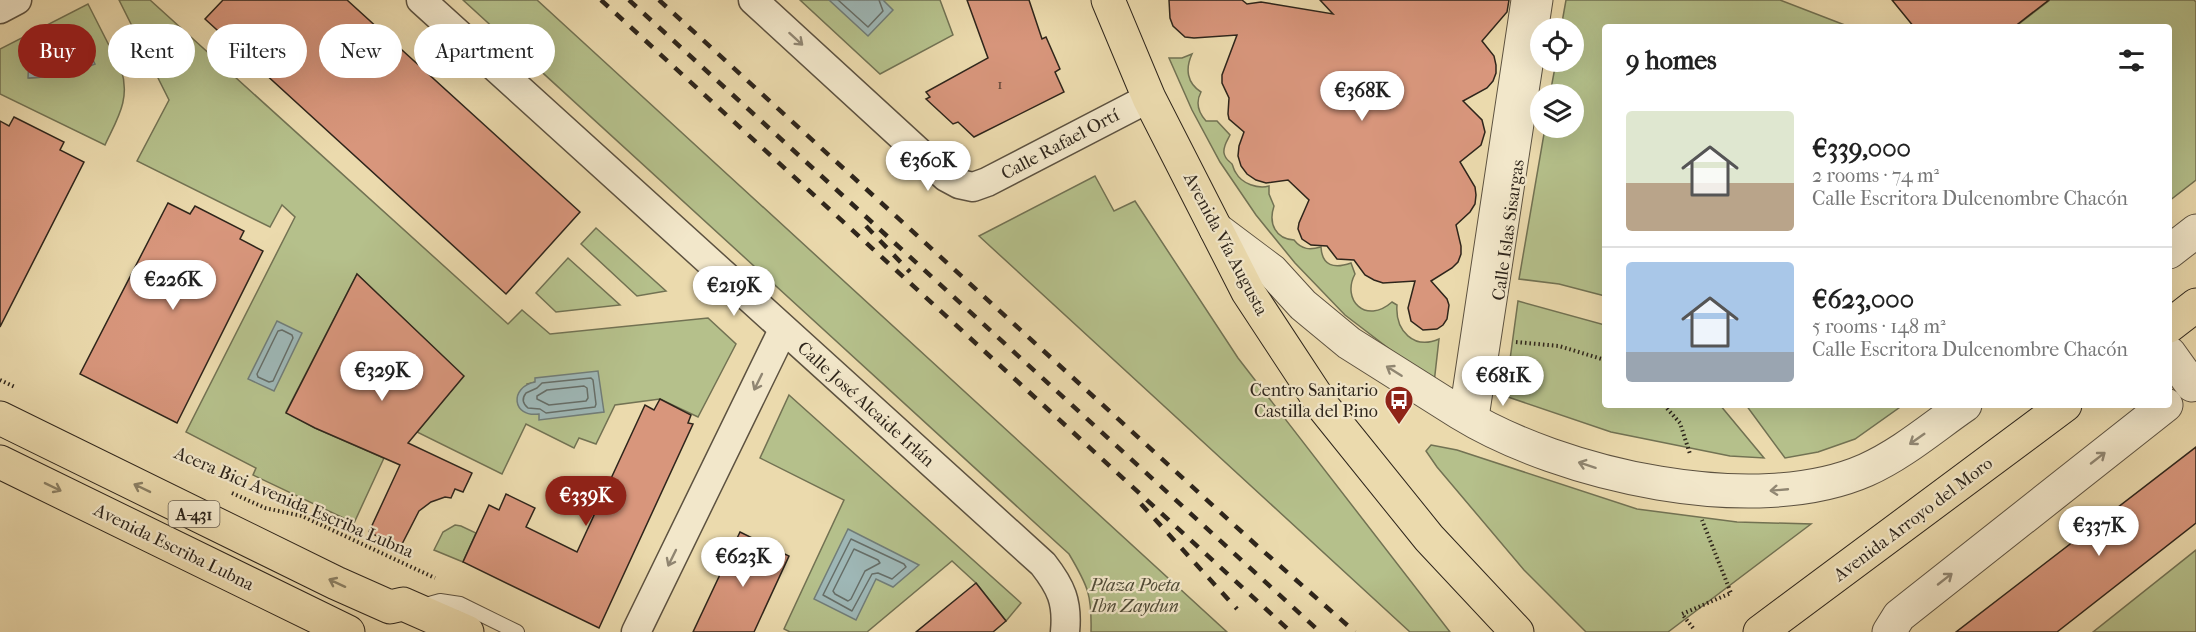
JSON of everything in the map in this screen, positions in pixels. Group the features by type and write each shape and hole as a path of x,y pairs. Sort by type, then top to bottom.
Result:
{"main road":[{"name":"Avenida Vía Augusta","path":"1108,0 1149,98 1248,292 1325,409 1429,538 1517,632"},
{"path":"2172,324 2196,305"},
{"name":"Avenida Arroyo del Moro","path":"1760,632 2061,408"},
{"name":"A-431","path":"0,418 410,616"},
{"name":"Avenida Escriba Lubna","path":"0,462 348,632"},
{"path":"410,616 467,632"}],"street":[{"path":"0,9 17,0"},
{"name":"Calle José Alcaide Irlán","path":"421,0 1043,564 1063,594 1066,614 1065,632"},
{"name":"Calle Rafael Ortí","path":"753,0 946,177 959,184 973,187 1001,176 1149,98"},
{"name":"Calle Islas Sisargas","path":"1469,419 1522,0"},
{"name":"Calle Islas Sisargas","path":"1469,419 1492,339 1542,0"},
{"path":"1216,229 1272,271 1303,305 1349,343 1469,419 1534,449 1598,469 1691,488 1758,492 1799,488 1867,470 1896,454 1961,408"},
{"path":"2172,250 2196,231"},
{"path":"636,632 783,330"},
{"path":"2172,363 2181,393"},
{"path":"1894,624 2162,408"}],"lane":[{"path":"410,616 440,601 460,604 517,632"}],"path":[{"path":"1492,339 1559,346 1602,359"},
{"path":"0,380 21,390"},
{"path":"1667,408 1680,423 1690,454 1690,462"},
{"name":"Acera Bici Avenida Escriba Lubna","path":"226,490 265,508 302,516 442,582"},
{"path":"1693,628 1682,614 1731,593 1702,519"}],"green space":[{"path":"119,0 150,0 177,24 131,24"},
{"name":"Plaza Poeta Ibn Zaydun","path":"463,0 537,0 1227,632 1091,632 1088,591 1069,554 548,78 555,78 555,24 489,24"},
{"path":"800,0 940,0 953,35 880,74"},
{"path":"1566,0 1780,0 1842,24 1602,24 1602,295 1559,284 1519,279 1543,138 1584,138 1584,84 1552,84 1554,72 1584,72 1584,18 1563,18"},
{"path":"2050,0 2194,0 2196,2 2196,180 2172,199 2172,24 2019,24"},
{"path":"88,4 108,43 108,78 123,78 124,80 121,108 105,145 0,94 0,49 18,40 18,78 96,78 96,24 49,24"},
{"path":"195,41 207,52 207,78 236,78 508,324 522,310 550,334 708,318 736,344 698,417 660,399 615,405 596,444 579,438 574,448 526,424 502,474 417,432 463,376 357,274 286,412 315,428 384,458 354,523 253,475 256,468 186,432 295,217 282,205 270,227 137,161 169,100 158,78 195,78","holes":["535,382 604,412 539,414 527,384"]},
{"path":"1192,54 1188,70 1190,80 1201,92 1198,100 1199,111 1206,121 1217,121 1230,135 1224,153 1239,177 1251,185 1269,186 1269,194 1274,206 1272,219 1278,234 1294,240 1303,247 1310,249 1321,247 1326,262 1334,266 1351,263 1355,274 1351,293 1358,306 1373,311 1392,302 1397,305 1399,323 1408,336 1422,342 1439,339 1434,383 1345,315 1295,263 1256,215 1220,162 1192,110 1169,58 1182,58"},
{"path":"1095,176 1114,211 1135,201 1238,358 1450,632 1410,632 979,236"},
{"path":"596,228 666,291 637,296 581,244"},
{"path":"568,258 620,305 556,312 536,293"},
{"path":"1518,301 1602,324 1602,408 1722,408 1764,458 1730,456 1611,432 1505,396"},
{"path":"789,395 1021,603 1006,621 976,583 952,561 867,632 790,632 784,629 844,500 760,458"},
{"path":"1748,408 1899,408 1855,439 1818,452 1785,458"},
{"path":"1431,445 1457,450 1637,509 1737,522 1811,524 1668,632 1586,632 1524,570 1437,467 1426,451"},
{"path":"455,525 476,533 463,562 434,550 443,532"},
{"path":"2196,550 2196,632 2093,632"}],"water":[{"path":"829,0 883,0 893,10 868,36"},
{"path":"277,321 302,333 274,391 248,379"},
{"path":"598,371 604,412 539,420 539,414 530,414 519,407 518,395 527,385 535,382 535,378"},
{"path":"848,529 919,565 893,587 876,579 856,620 814,599"}],"building":[{"path":"223,0 347,0 373,24 319,24 319,78 402,78 402,50 414,61 414,78 433,78 580,212 506,294 270,78 307,78 307,24 210,24 205,19"},
{"path":"967,0 1029,0 1042,39 1046,37 1060,69 1055,72 1064,92 974,137 958,122 953,124 926,99 930,97 926,92 988,58"},
{"path":"1169,0 1242,0 1247,4 1261,2 1333,14 1320,0 1509,0 1507,12 1482,41 1494,56 1496,73 1493,81 1487,88 1463,101 1482,120 1485,132 1481,145 1460,162 1475,187 1476,195 1475,204 1470,212 1456,225 1461,254 1458,262 1452,268 1431,281 1447,299 1449,305 1447,319 1443,325 1437,329 1423,330 1411,321 1408,308 1415,281 1383,283 1374,280 1365,275 1354,260 1337,259 1327,246 1311,245 1302,239 1298,229 1299,223 1309,200 1288,180 1266,183 1247,174 1238,156 1244,132 1229,119 1229,98 1222,83 1222,75 1237,35 1185,37 1173,26"},
{"path":"1892,0 2049,0 2018,24 1912,24"},
{"path":"14,117 64,142 60,150 84,162 0,327 0,121 9,126"},
{"path":"168,203 190,214 195,206 244,231 240,239 263,251 177,423 80,374"},
{"path":"357,274 464,376 408,443 472,473 463,492 455,489 451,498 445,497 431,502 419,511 400,548 369,532 400,465 286,413"},
{"path":"660,399 691,415 688,423 693,424 599,628 463,562 489,505 499,510 506,494 535,508 526,527 577,552 645,405 654,410"},
{"path":"2196,447 2196,523 2057,632 1956,632"},
{"path":"740,532 789,556 754,632 693,632"},
{"path":"976,583 1006,621 993,632 916,632"}],"railway":[{"path":"601,0 1291,632"},
{"path":"629,0 1320,632"},
{"path":"659,0 1254,543 1355,632"},
{"path":"866,226 910,272"},
{"path":"1141,504 1237,609"}],"place":[{"name":"Centro Sanitario Castilla del Pino","path":"1399,426"}]}
